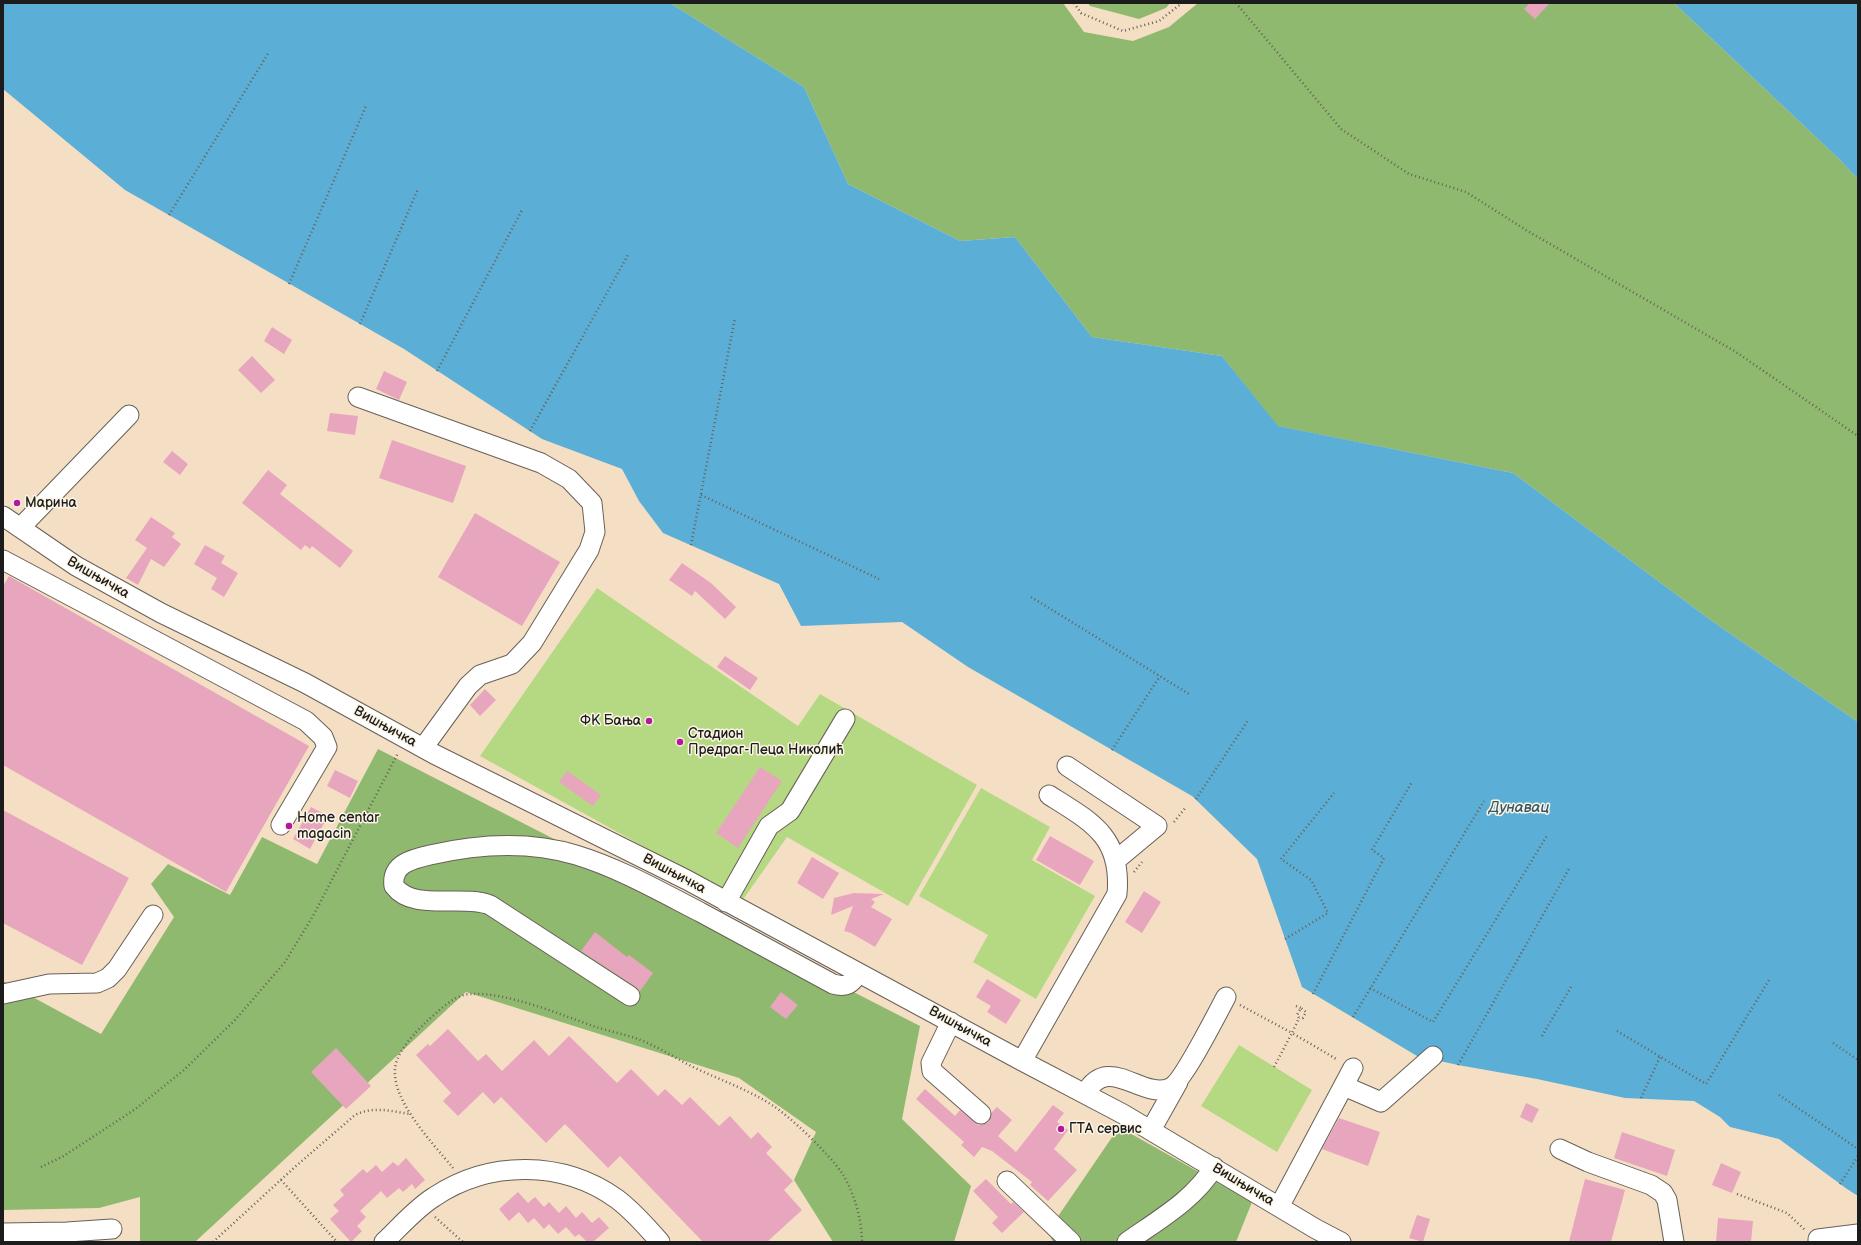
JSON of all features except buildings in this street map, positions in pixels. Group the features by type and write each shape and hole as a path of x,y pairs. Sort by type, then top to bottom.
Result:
{"street":[{"path":"358,397 541,463 569,479 592,503 595,532 589,550 532,643 512,664 480,675 468,686 423,748"},
{"path":"20,528 129,415"},
{"name":"Вишњичка","path":"3,516 76,566 161,613 305,683 423,748 687,880 1151,1130 1316,1229 1341,1242"},
{"path":"3,560 306,721 323,737 327,747 281,825"},
{"path":"726,902 769,826 790,811 845,719"},
{"path":"1067,766 1157,826 1115,861"},
{"path":"1022,1061 1117,894 1118,880 1115,861 1110,846 1098,829 1087,819 1049,795"},
{"path":"630,996 490,905 472,900 419,900 404,896 394,886 395,873 400,866 417,858 466,847 505,845 558,851 591,860 662,892 833,984 845,987 851,984 859,973"},
{"path":"3,994 50,984 98,983 108,978 117,969 154,915"},
{"path":"1151,1130 1226,997"},
{"path":"951,1022 931,1063 932,1072 981,1114"},
{"path":"1344,1086 1381,1102 1433,1056"},
{"path":"1279,1207 1353,1068"},
{"path":"1085,1094 1091,1084 1099,1078 1107,1076 1162,1089 1171,1088 1178,1082"},
{"path":"1560,1149 1588,1162 1651,1185 1664,1193 1668,1200 1674,1242"},
{"path":"1127,1242 1177,1207 1208,1178 1214,1167"},
{"path":"384,1242 422,1206 438,1194 462,1181 494,1171 527,1169 547,1171 577,1178 603,1190 617,1200 660,1242"},
{"path":"1007,1181 1071,1242"},
{"path":"3,1233 60,1233 112,1229"},
{"path":"1818,1241 1858,1234"}],"path":[{"path":"1074,3 1081,13 1123,31 1159,21 1182,3"},
{"path":"1236,3 1341,129 1409,174 1466,192 1526,230 1736,352 1858,436"},
{"path":"169,215 269,52"},
{"path":"289,284 366,106"},
{"path":"360,324 418,190"},
{"path":"437,371 522,210"},
{"path":"530,432 628,255"},
{"path":"691,545 735,318"},
{"path":"701,495 879,578"},
{"path":"1031,597 1189,694"},
{"path":"1112,750 1160,676"},
{"path":"1196,799 1248,719"},
{"path":"41,1167 62,1157 134,1110 184,1070 235,1020 280,968 313,916 406,739"},
{"path":"1313,994 1384,858 1372,850 1412,782"},
{"path":"1285,939 1328,913 1311,880 1281,859 1334,793"},
{"path":"1352,1017 1484,801"},
{"path":"1370,988 1433,1022 1548,834"},
{"path":"1458,1065 1570,867"},
{"path":"1617,1031 1706,1084 1770,980"},
{"path":"1542,1036 1571,987"},
{"path":"462,1181 410,1114 397,1087 396,1064 400,1053 413,1035 443,1007 455,999 469,994 485,995 540,1007 595,1027 640,1040 695,1068 732,1083 773,1106 808,1135 842,1173 856,1208 862,1242"},
{"path":"1226,997 1353,1068"},
{"path":"1296,1006 1310,1014"},
{"path":"1274,1067 1299,1018 1297,1015 1301,1008"},
{"path":"1299,1018 1303,1018 1306,1012"},
{"path":"1833,1043 1858,1060"},
{"path":"1640,1098 1660,1057"},
{"path":"1779,1095 1858,1149"},
{"path":"213,1242 355,1115 365,1110 374,1109 410,1114"},
{"path":"1840,1184 1858,1156"},
{"path":"281,1180 337,1242"},
{"path":"1737,1194 1787,1213 1818,1241"},
{"path":"422,1206 463,1242"}],"green space":[{"path":"670,3 1063,3 1084,32 1133,41 1169,27 1198,3 1674,3 1839,159 1858,179 1858,722 1712,621 1513,473 1277,426 1222,356 1092,337 1015,237 960,241 848,184 804,87"},
{"path":"1088,3 1170,3 1166,8 1139,19 1090,6"},
{"name":"Стадион Предраг-Пеца Николић","path":"597,588 798,726 820,694 977,785 908,906 787,837 742,901 480,756"},
{"path":"378,749 920,1026 902,1119 971,1186 954,1242 833,1242 794,1180 816,1132 739,1078 466,992 195,1242 140,1242 140,1197 99,1208 3,1210 3,981 101,1034 174,917 151,884 168,864 230,895 262,837 317,864"},
{"path":"981,788 1050,827 1032,860 1095,896 1036,999 973,962 988,935 919,896"},
{"path":"1239,1045 1312,1090 1277,1152 1201,1106"},
{"path":"1119,1127 1252,1202 1236,1242 1053,1242 1048,1231"}],"water":[{"name":"Дунавац","path":"3,3 670,3 804,87 848,184 960,241 1015,237 1092,337 1222,356 1278,426 1513,473 1712,621 1858,722 1858,1196 1779,1139 1730,1127 1720,1117 1694,1101 1625,1098 1537,1079 1417,1056 1302,987 1257,859 1192,796 968,667 902,622 801,626 779,584 663,533 639,501 622,469 542,439 404,349 125,190 3,89"},
{"path":"1674,3 1858,3 1858,179 1839,159"}],"place":[{"name":"Марина","path":"17,503"},
{"name":"ФК Бања","path":"649,721"},
{"name":"Стадион Предраг-Пеца Николић","path":"680,742"},
{"name":"Home centar magacin","path":"289,826"},
{"name":"ГТА сервис","path":"1061,1129"}]}
